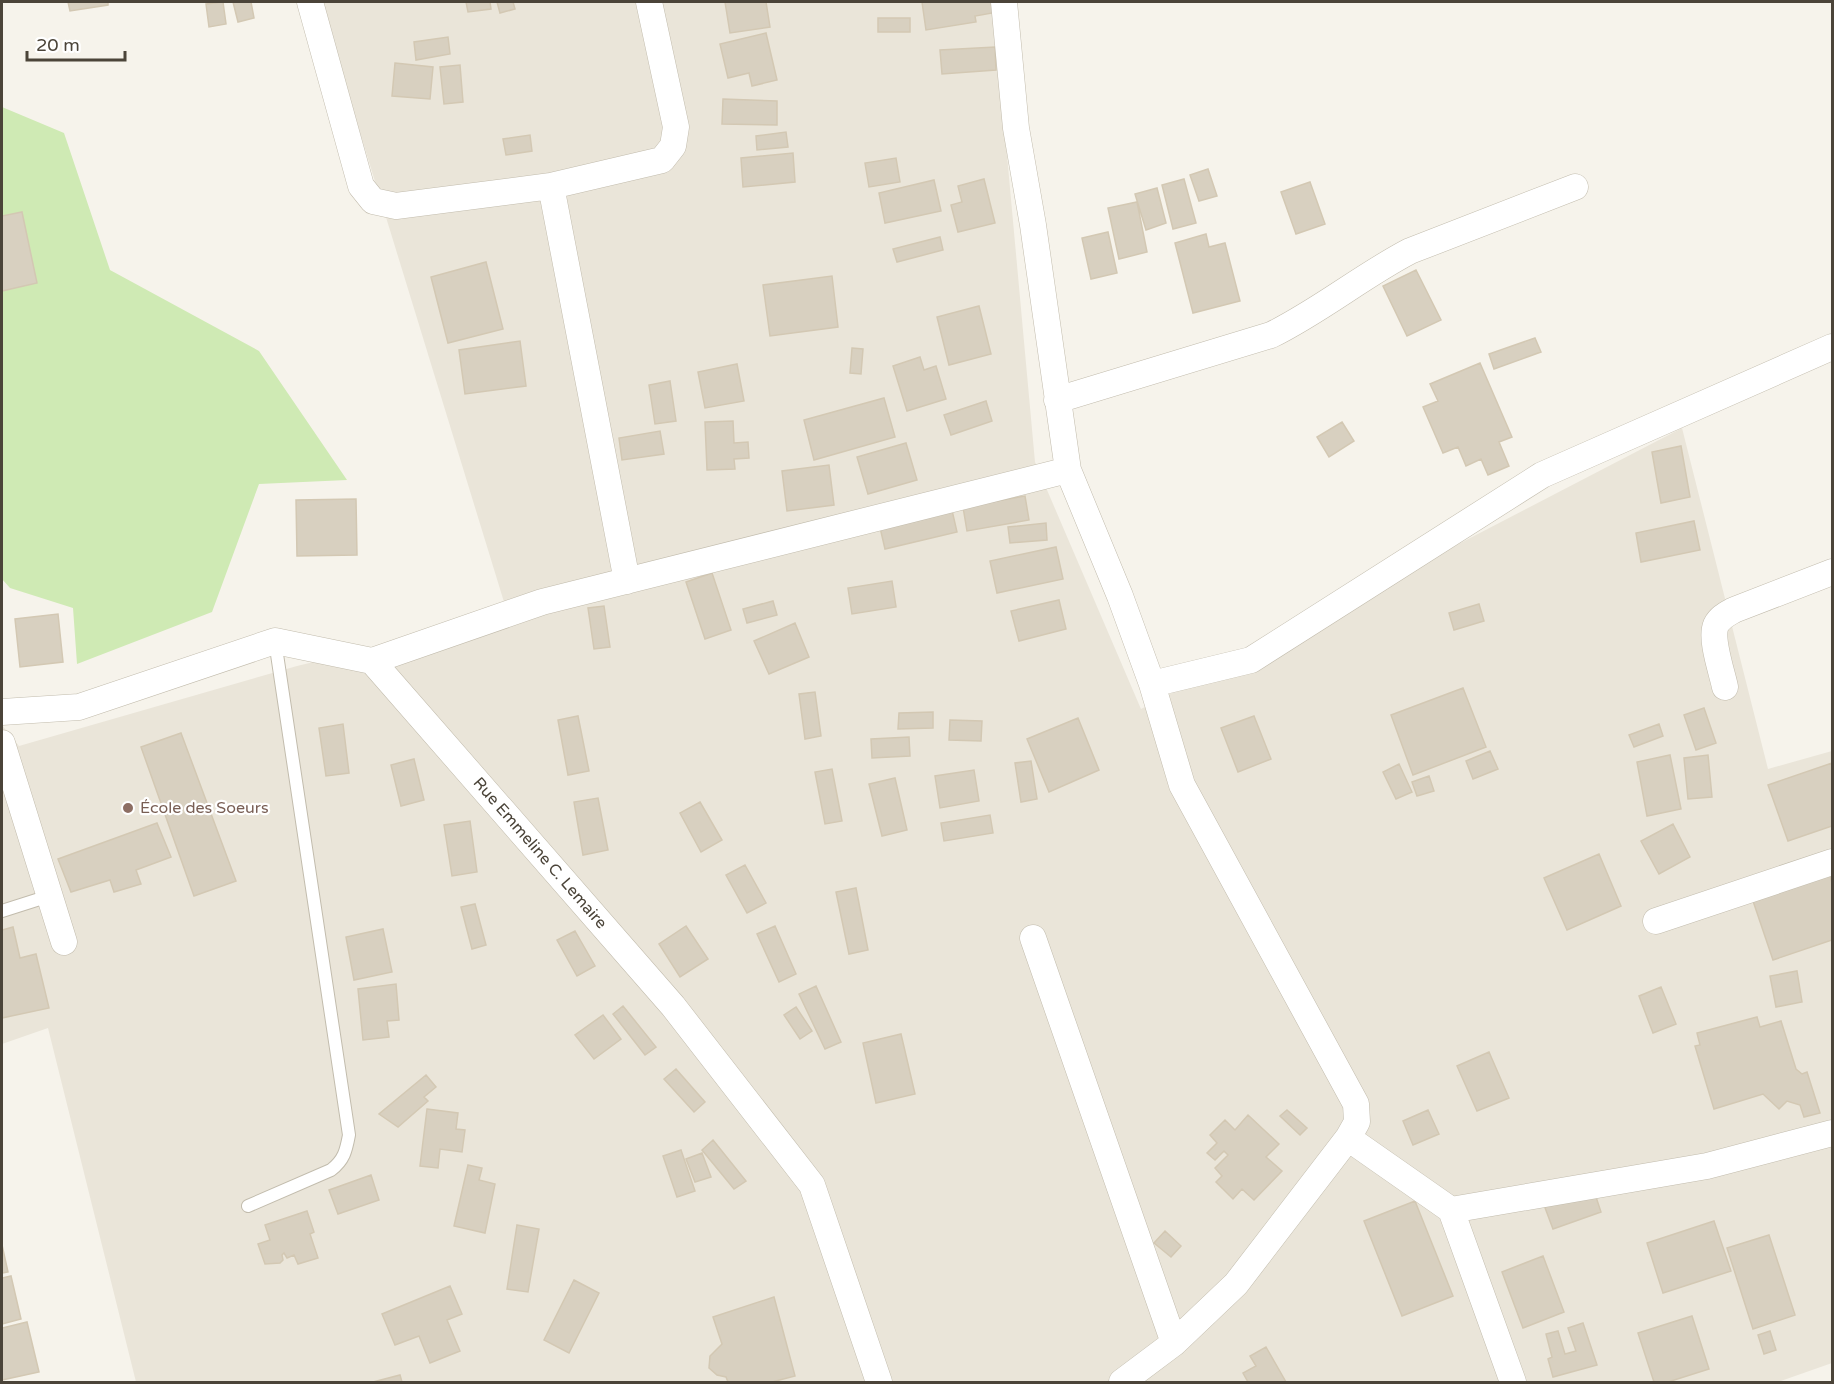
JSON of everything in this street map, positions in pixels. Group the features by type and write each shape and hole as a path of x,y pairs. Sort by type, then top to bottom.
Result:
{"street":[{"path":"310,2 361,186 374,201 396,206 551,186 662,160 673,146 676,127 649,2"},
{"path":"1005,2 1016,128 1033,225 1068,470 1120,596 1152,684 1182,785 1356,1104 1358,1122 1236,1284 1174,1343 1122,1383"},
{"path":"551,186 627,581"},
{"path":"1057,400 1271,335 1298,321 1410,251 1575,187"},
{"path":"1152,684 1251,660 1542,475 1833,347"},
{"path":"2,712 79,707 275,640 372,662 542,602 1068,470"},
{"path":"1725,687 1714,637 1716,625 1722,616 1833,572"},
{"name":"Rue Emmeline C. Lemaire","path":"372,662 673,1005 812,1185 879,1383"},
{"path":"2,743 64,942"},
{"path":"1656,921 1833,862"},
{"path":"1033,939 1174,1343"},
{"path":"1451,1210 1707,1166 1833,1133"},
{"path":"1348,1138 1451,1210 1513,1383"}],"lane":[{"path":"248,1206 331,1170 342,1162 349,1135 275,640"},
{"path":"2,911 49,896"}],"shaded area":[{"path":"320,2 993,2 1035,462 1141,709 1682,428 1768,769 1832,751 1832,1363 1778,1382 136,1382 48,1028 2,1044 2,725 19,746 297,666 508,615"}],"green space":[{"path":"2,107 64,133 110,270 259,351 347,480 259,484 212,612 77,664 73,608 10,588 2,579"}],"building":[{"path":"68,2 108,2 108,5 70,11"},
{"path":"223,2 226,24 209,27 206,4"},
{"path":"233,2 251,2 254,18 238,22"},
{"path":"466,2 490,2 491,9 468,12"},
{"path":"497,2 513,2 515,9 500,13"},
{"path":"725,2 766,2 770,27 730,33"},
{"path":"922,2 997,2 998,12 975,16 976,22 926,30"},
{"path":"878,18 910,18 910,32 878,32"},
{"path":"766,33 777,80 752,86 749,73 728,78 720,44"},
{"path":"448,37 450,54 416,60 414,42"},
{"path":"995,47 996,70 942,74 940,50"},
{"path":"395,63 433,67 430,99 392,96"},
{"path":"460,65 463,102 444,104 440,67"},
{"path":"723,99 777,101 777,125 722,124"},
{"path":"786,132 788,147 757,150 756,136"},
{"path":"530,135 532,151 506,155 503,139"},
{"path":"793,153 795,182 743,187 741,158"},
{"path":"896,158 900,182 869,187 865,163"},
{"path":"1208,169 1217,196 1199,201 1190,175"},
{"path":"984,179 995,223 958,232 951,205 962,202 958,186"},
{"path":"1184,179 1196,223 1173,229 1162,185"},
{"path":"934,180 941,211 885,223 879,193"},
{"path":"1310,182 1325,224 1296,234 1281,192"},
{"path":"1157,188 1166,223 1146,230 1135,194"},
{"path":"1137,202 1147,252 1119,259 1108,208"},
{"path":"22,212 37,283 2,291 2,216"},
{"path":"1108,232 1117,273 1091,279 1082,238"},
{"path":"1206,234 1209,247 1225,243 1240,301 1193,313 1175,243"},
{"path":"940,237 943,250 897,262 893,249"},
{"path":"486,262 503,329 448,343 431,277"},
{"path":"1416,270 1441,320 1407,336 1383,286"},
{"path":"832,276 838,327 770,336 763,285"},
{"path":"979,306 991,354 949,365 937,317"},
{"path":"1535,338 1541,352 1494,369 1489,354"},
{"path":"520,341 526,386 465,394 459,350"},
{"path":"852,348 863,349 861,374 850,373"},
{"path":"920,357 924,370 936,366 946,399 907,411 893,366"},
{"path":"1480,363 1512,437 1499,442 1509,466 1488,475 1481,459 1466,466 1458,447 1443,453 1423,407 1438,401 1430,384"},
{"path":"737,364 744,401 705,408 698,372"},
{"path":"670,381 676,421 655,424 649,385"},
{"path":"884,398 895,437 814,460 804,420"},
{"path":"986,401 992,421 951,435 944,415"},
{"path":"733,421 734,443 748,442 749,458 734,459 735,469 707,470 705,422"},
{"path":"1342,422 1354,441 1329,457 1317,437"},
{"path":"660,431 664,454 622,460 619,438"},
{"path":"906,443 917,480 868,494 857,457"},
{"path":"1681,446 1690,497 1661,503 1652,452"},
{"path":"829,465 834,505 787,511 782,471"},
{"path":"1025,496 1029,520 967,531 963,507"},
{"path":"356,499 357,555 297,556 296,500"},
{"path":"951,506 957,532 885,549 879,523"},
{"path":"1694,521 1700,550 1641,562 1636,533"},
{"path":"1046,523 1047,540 1010,543 1008,527"},
{"path":"1056,547 1063,579 997,593 990,561"},
{"path":"712,573 731,630 705,639 686,582"},
{"path":"892,581 896,607 852,614 848,588"},
{"path":"1059,600 1066,629 1019,641 1011,611"},
{"path":"773,601 777,615 747,623 743,609"},
{"path":"1479,604 1484,621 1454,630 1449,613"},
{"path":"604,606 610,647 594,649 588,608"},
{"path":"58,614 63,662 20,667 15,619"},
{"path":"795,623 809,657 769,674 754,641"},
{"path":"1463,688 1486,747 1413,775 1391,715"},
{"path":"815,692 821,736 805,739 799,694"},
{"path":"1704,708 1716,743 1696,750 1684,715"},
{"path":"933,712 933,728 898,729 899,713"},
{"path":"578,716 589,771 568,775 558,720"},
{"path":"1254,716 1271,759 1238,772 1221,728"},
{"path":"1078,718 1099,770 1049,792 1027,739"},
{"path":"950,720 982,721 981,741 949,740"},
{"path":"343,724 349,773 326,776 319,728"},
{"path":"1659,724 1663,736 1634,747 1629,735"},
{"path":"181,733 236,881 194,896 141,747"},
{"path":"909,737 910,756 872,758 871,739"},
{"path":"1490,751 1498,769 1473,779 1466,761"},
{"path":"1670,755 1681,809 1647,816 1637,762"},
{"path":"1708,755 1712,797 1688,799 1684,758"},
{"path":"414,759 424,800 401,806 391,765"},
{"path":"1031,761 1037,799 1021,802 1015,763"},
{"path":"1832,763 1832,826 1788,841 1768,785"},
{"path":"1399,764 1412,792 1396,799 1383,772"},
{"path":"832,769 842,821 825,824 815,772"},
{"path":"974,770 979,801 940,808 935,776"},
{"path":"1429,776 1434,791 1417,796 1412,782"},
{"path":"895,778 907,830 882,836 869,784"},
{"path":"598,798 608,850 583,855 574,802"},
{"path":"700,802 722,840 701,852 680,813"},
{"path":"990,815 993,833 944,841 941,823"},
{"path":"470,821 477,872 452,876 444,825"},
{"path":"157,823 171,857 136,870 141,884 114,892 110,880 71,892 58,859"},
{"path":"1673,824 1690,857 1659,874 1641,841"},
{"path":"1599,854 1621,906 1567,930 1544,878"},
{"path":"745,865 766,903 747,913 726,875"},
{"path":"1829,872 1832,883 1832,940 1773,960 1752,898"},
{"path":"856,888 868,950 849,954 836,892"},
{"path":"475,904 486,945 472,949 461,907"},
{"path":"686,926 708,959 680,977 659,944"},
{"path":"775,926 796,974 779,982 757,934"},
{"path":"13,927 20,958 36,954 49,1008 2,1018 2,930"},
{"path":"383,929 392,972 354,980 346,937"},
{"path":"575,931 595,966 577,976 557,940"},
{"path":"1797,971 1802,1002 1776,1007 1770,976"},
{"path":"396,984 399,1020 387,1021 389,1037 363,1040 358,989"},
{"path":"816,986 841,1042 825,1049 799,994"},
{"path":"1661,987 1676,1024 1653,1033 1639,996"},
{"path":"623,1006 656,1047 645,1055 613,1014"},
{"path":"796,1007 812,1031 800,1039 784,1015"},
{"path":"603,1015 621,1039 594,1059 575,1035"},
{"path":"1757,1017 1760,1027 1781,1021 1796,1069 1802,1074 1807,1072 1820,1113 1804,1117 1800,1105 1787,1101 1779,1109 1763,1094 1714,1109 1695,1046 1700,1045 1697,1033"},
{"path":"901,1034 915,1094 876,1103 863,1043"},
{"path":"1489,1052 1509,1098 1477,1111 1457,1066"},
{"path":"676,1069 705,1102 694,1112 664,1079"},
{"path":"426,1075 436,1087 424,1097 428,1101 398,1127 379,1114"},
{"path":"427,1109 458,1113 456,1129 465,1130 462,1152 440,1149 438,1168 420,1166"},
{"path":"1287,1110 1307,1128 1300,1135 1280,1116"},
{"path":"1428,1110 1439,1134 1413,1145 1403,1121"},
{"path":"1248,1115 1279,1144 1266,1157 1282,1171 1254,1200 1242,1189 1233,1199 1216,1182 1222,1176 1215,1168 1228,1155 1224,1151 1215,1160 1207,1153 1217,1143 1210,1135 1225,1120 1235,1130"},
{"path":"713,1140 746,1181 734,1189 702,1150"},
{"path":"681,1150 695,1191 677,1197 663,1156"},
{"path":"702,1153 711,1177 695,1182 686,1159"},
{"path":"468,1165 482,1168 479,1180 495,1184 485,1233 454,1226"},
{"path":"371,1175 379,1200 338,1214 329,1190"},
{"path":"1593,1188 1601,1212 1553,1229 1544,1205"},
{"path":"1415,1201 1453,1296 1402,1316 1364,1221"},
{"path":"307,1211 314,1232 310,1234 318,1258 298,1264 294,1255 287,1258 284,1253 280,1263 265,1264 258,1244 270,1240 265,1225"},
{"path":"1714,1221 1731,1271 1663,1293 1647,1243"},
{"path":"517,1225 539,1229 528,1292 507,1289"},
{"path":"1165,1231 1181,1246 1171,1257 1154,1243"},
{"path":"1769,1235 1795,1315 1753,1329 1727,1248"},
{"path":"2,1245 8,1272 2,1273"},
{"path":"1543,1256 1564,1312 1523,1328 1502,1272"},
{"path":"11,1276 21,1319 2,1324 2,1278"},
{"path":"574,1280 599,1293 569,1353 544,1340"},
{"path":"450,1286 462,1314 447,1320 460,1351 430,1363 419,1336 395,1345 382,1314"},
{"path":"774,1297 795,1376 772,1382 728,1382 726,1377 717,1375 709,1368 710,1356 722,1344 713,1317"},
{"path":"1692,1316 1709,1369 1668,1382 1654,1382 1638,1333"},
{"path":"27,1322 39,1372 2,1380 2,1328"},
{"path":"1583,1323 1597,1365 1553,1377 1548,1359 1552,1357 1546,1334 1558,1331 1565,1354 1576,1351 1568,1328"},
{"path":"1770,1331 1776,1350 1764,1354 1758,1335"},
{"path":"1266,1347 1286,1382 1248,1382 1243,1373 1256,1366 1250,1356"},
{"path":"400,1375 402,1382 373,1382"}],"place":[{"name":"École des Soeurs","path":"128,808"}]}
